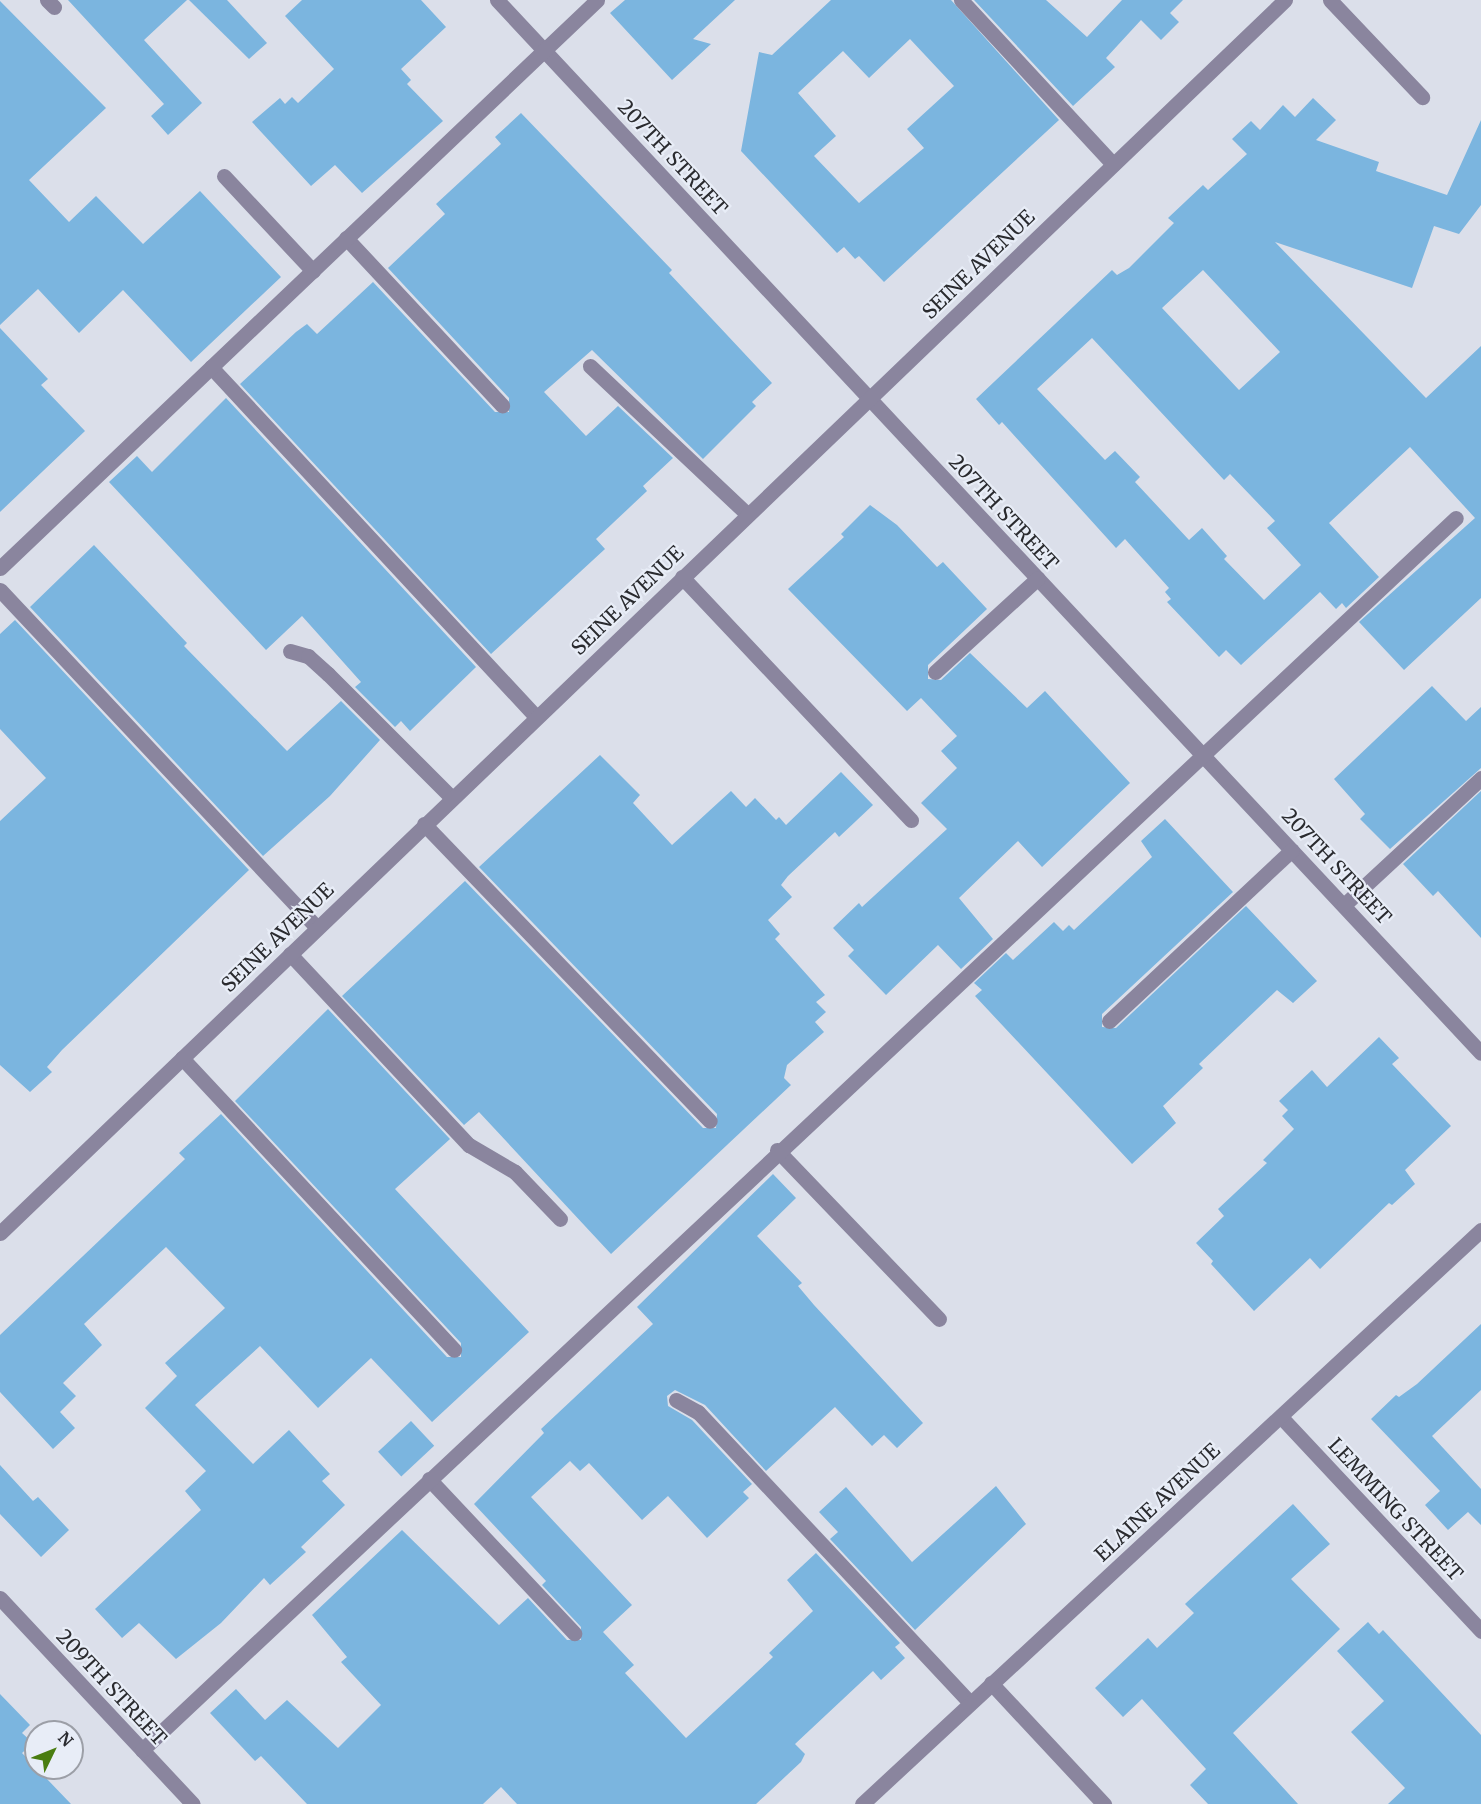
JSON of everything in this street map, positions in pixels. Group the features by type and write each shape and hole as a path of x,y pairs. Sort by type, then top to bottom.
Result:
{"street":[{"name":"207TH STREET","path":"497,0 868,398 1204,753 1481,1053"},
{"path":"0,568 597,0"},
{"path":"961,0 1113,164"},
{"name":"SEINE AVENUE","path":"0,1233 682,576 1285,0"},
{"path":"1330,0 1422,97"},
{"path":"224,176 313,271"},
{"path":"346,238 502,405"},
{"path":"590,366 747,514"},
{"path":"211,367 536,717"},
{"path":"142,1750 777,1150 1456,518"},
{"path":"682,576 911,820"},
{"path":"935,672 1038,578"},
{"path":"0,590 317,928"},
{"path":"290,651 308,656 328,674 452,798"},
{"path":"1344,905 1481,778"},
{"path":"424,824 710,1121"},
{"path":"1109,1020 1292,849"},
{"path":"290,954 469,1145 515,1172 560,1219"},
{"path":"182,1058 454,1350"},
{"path":"777,1150 939,1318"},
{"name":"ELAINE AVENUE","path":"862,1804 1481,1230"},
{"path":"676,1400 698,1412 970,1703"},
{"name":"LEMMING STREET","path":"1281,1417 1481,1631"},
{"path":"429,1479 574,1633"},
{"name":"209TH STREET","path":"0,1598 193,1804"},
{"path":"991,1683 1104,1804"}],"building":[{"path":"68,0 187,0 144,40 202,103 168,135 151,116 164,104"},
{"path":"189,0 227,0 267,43 249,59"},
{"path":"302,0 421,0 446,27 401,69 411,80 407,84 443,121 362,193 335,165 311,186 252,122 280,98 285,104 292,97 298,103 334,69 285,16"},
{"path":"625,0 735,0 693,39 711,44 672,80 610,13"},
{"path":"831,0 951,0 1059,120 884,282 859,256 855,259 844,247 837,253 741,151 759,52 772,55","holes":["910,39 954,86 907,129 924,148 859,203 814,156 836,136 798,93 843,51 869,78"]},
{"path":"974,0 1046,0 1087,37 1122,0 1183,0 1170,13 1179,22 1161,40 1141,20 1106,58 1115,67 1073,106"},
{"path":"0,1 106,108 29,180 69,222 96,196 143,244 200,191 281,277 191,362 123,290 79,333 38,289 0,325"},
{"path":"1313,98 1336,120 1316,140 1379,162 1376,171 1447,195 1481,120 1481,205 1459,234 1434,226 1412,288 1275,242 1426,398 1481,346 1481,598 1404,670 1359,622 1475,518 1410,447 1329,523 1379,577 1346,608 1342,603 1336,609 1320,592 1241,665 1226,650 1219,657 1167,602 1171,599 1165,592 1169,588 1125,539 1116,548 1002,422 999,425 976,399 1112,270 1117,275 1129,268 1174,223 1168,218 1203,185 1208,190 1247,154 1232,139 1251,121 1260,130 1283,105 1295,117","holes":["1203,270 1280,352 1239,390 1162,308","1092,338 1224,480 1230,474 1275,521 1267,528 1301,565 1264,600 1224,559 1227,556 1202,528 1189,540 1135,482 1140,477 1115,451 1105,460 1037,389"]},
{"path":"521,113 672,270 669,273 772,383 752,402 756,406 703,459 592,350 544,392 586,436 618,406 673,458 643,486 647,491 596,539 605,549 491,654 240,384 307,324 317,334 373,282 495,412 509,412 509,398 388,268 445,214 436,204 501,144 495,137"},
{"path":"0,328 48,379 41,385 85,431 0,512"},
{"path":"226,398 476,667 410,731 401,721 395,727 355,687 361,682 302,616 266,650 109,482 137,456 152,472"},
{"path":"870,505 897,525 937,567 943,562 987,609 928,665 928,679 941,680 970,653 1027,708 1045,691 1130,783 1042,867 1018,841 959,898 993,939 961,969 938,945 886,995 848,956 854,950 833,928 859,903 862,907 947,829 921,803 957,768 941,751 957,736 921,698 907,711 788,589 844,537 841,534"},
{"path":"94,545 187,643 184,646 287,751 341,701 380,740 330,796 263,856 30,607"},
{"path":"15,620 249,870 62,1050 47,1067 52,1072 30,1092 0,1065 0,821 46,778 0,729 0,634"},
{"path":"1432,686 1466,721 1481,707 1481,768 1390,849 1360,819 1365,814 1334,779"},
{"path":"600,755 640,795 633,803 672,845 731,791 746,807 755,798 776,820 779,817 786,825 841,772 873,805 839,837 835,832 788,876 781,885 792,897 768,920 780,934 775,939 825,995 816,1002 826,1012 815,1022 824,1032 787,1065 784,1078 791,1085 611,1254 479,1112 464,1125 342,996 465,881 703,1128 716,1128 717,1114 479,867"},
{"path":"1481,791 1481,938 1438,891 1433,896 1403,864"},
{"path":"1165,819 1233,892 1102,1014 1102,1027 1116,1028 1246,906 1317,981 1293,1003 1277,990 1199,1064 1203,1068 1163,1106 1176,1123 1132,1164 975,996 982,990 974,983 1006,953 1013,960 1054,922 1063,931 1069,925 1074,930 1152,857 1141,841"},
{"path":"328,1009 450,1139 395,1189 529,1332 432,1422 371,1358 318,1408 260,1346 195,1405 253,1464 289,1430 330,1474 322,1481 345,1505 301,1547 306,1552 270,1585 264,1578 221,1623 176,1659 139,1623 122,1638 95,1609 201,1510 185,1491 206,1471 145,1408 177,1376 165,1363 225,1308 166,1247 84,1324 102,1345 63,1383 76,1396 60,1412 75,1428 53,1449 0,1392 0,1335 185,1159 179,1153 221,1114 447,1357 461,1357 461,1343 235,1101"},
{"path":"1379,1037 1399,1058 1392,1064 1451,1126 1405,1170 1415,1184 1392,1205 1389,1203 1320,1269 1310,1258 1254,1311 1211,1264 1213,1261 1196,1243 1224,1216 1218,1209 1267,1163 1263,1160 1294,1129 1282,1116 1288,1110 1279,1101 1312,1070 1327,1087"},
{"path":"773,1174 796,1198 757,1236 802,1283 798,1286 814,1305 923,1423 897,1448 884,1435 872,1446 835,1407 766,1471 705,1405 675,1390 667,1396 668,1406 692,1420 752,1484 743,1492 749,1498 707,1538 668,1496 642,1520 589,1463 580,1471 570,1461 531,1497 632,1605 603,1632 634,1665 625,1673 686,1738 773,1657 769,1653 813,1611 787,1580 816,1553 900,1643 895,1647 905,1658 881,1680 873,1671 795,1744 805,1754 801,1762 756,1804 517,1804 501,1787 483,1804 307,1804 261,1756 255,1761 210,1713 236,1689 265,1720 287,1700 338,1748 381,1705 341,1662 347,1657 312,1615 402,1530 499,1625 528,1598 567,1640 581,1640 581,1627 542,1585 546,1581 474,1504 544,1433 541,1429 653,1324 637,1307"},
{"path":"1481,1324 1481,1390 1432,1436 1481,1489 1481,1525 1468,1512 1448,1530 1425,1505 1440,1491 1371,1419 1396,1395 1399,1397 1417,1384"},
{"path":"411,1421 434,1446 401,1477 378,1452"},
{"path":"0,1465 33,1501 38,1497 69,1530 41,1557 0,1514"},
{"path":"996,1486 1026,1524 915,1630 830,1539 838,1532 819,1512 846,1487 912,1562"},
{"path":"1293,1504 1330,1544 1291,1579 1340,1629 1233,1733 1298,1804 1208,1804 1190,1785 1206,1769 1142,1699 1123,1717 1095,1688 1148,1638 1157,1648 1194,1613 1185,1604"},
{"path":"1368,1622 1379,1634 1383,1630 1481,1735 1481,1804 1388,1804 1405,1788 1351,1732 1384,1701 1337,1651"},
{"path":"0,1694 25,1720 22,1733 24,1735 22,1753 24,1755 24,1780 48,1780 71,1804 0,1804"}]}
